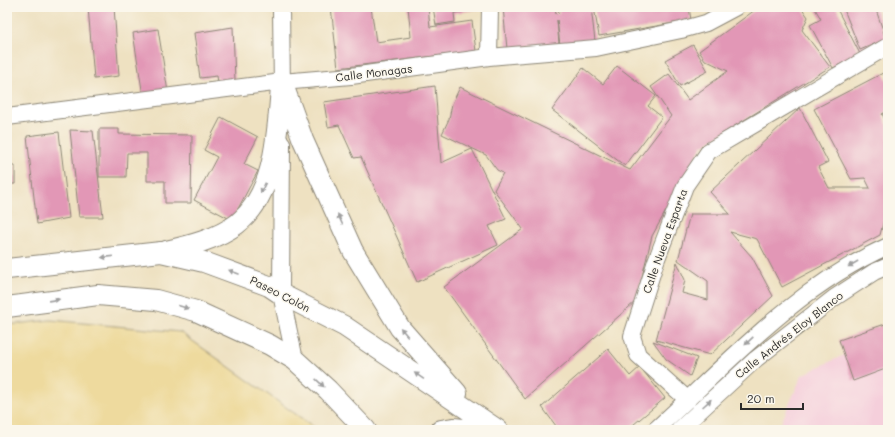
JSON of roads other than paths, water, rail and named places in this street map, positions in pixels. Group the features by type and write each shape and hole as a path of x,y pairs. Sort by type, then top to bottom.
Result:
{"street":[{"path":"281,7 281,294 295,360"},
{"path":"489,58 490,7"},
{"name":"Calle Monagas","path":"7,117 282,82 351,76 489,58 596,48 656,36 706,23 736,7"},
{"name":"Calle Nueva Esparta","path":"688,400 638,354 632,336 656,261 685,186 709,151 888,46"},
{"path":"161,252 188,246 223,232 238,223 256,202 264,187 276,145 282,82"},
{"path":"282,82 303,140 357,258 400,328 474,422 441,430"},
{"name":"Calle Andrés Eloy Blanco","path":"655,430 755,335 821,284 871,254 888,246"},
{"name":"Paseo Colón","path":"7,269 161,252 231,270 269,286 281,294 344,326 474,422 498,430"},
{"name":"Calle Andrés Eloy Blanco","path":"679,430 756,359 834,298 874,272 888,266"},
{"path":"7,307 98,295 156,300 196,311 270,345 295,360 328,390 366,430"}]}
